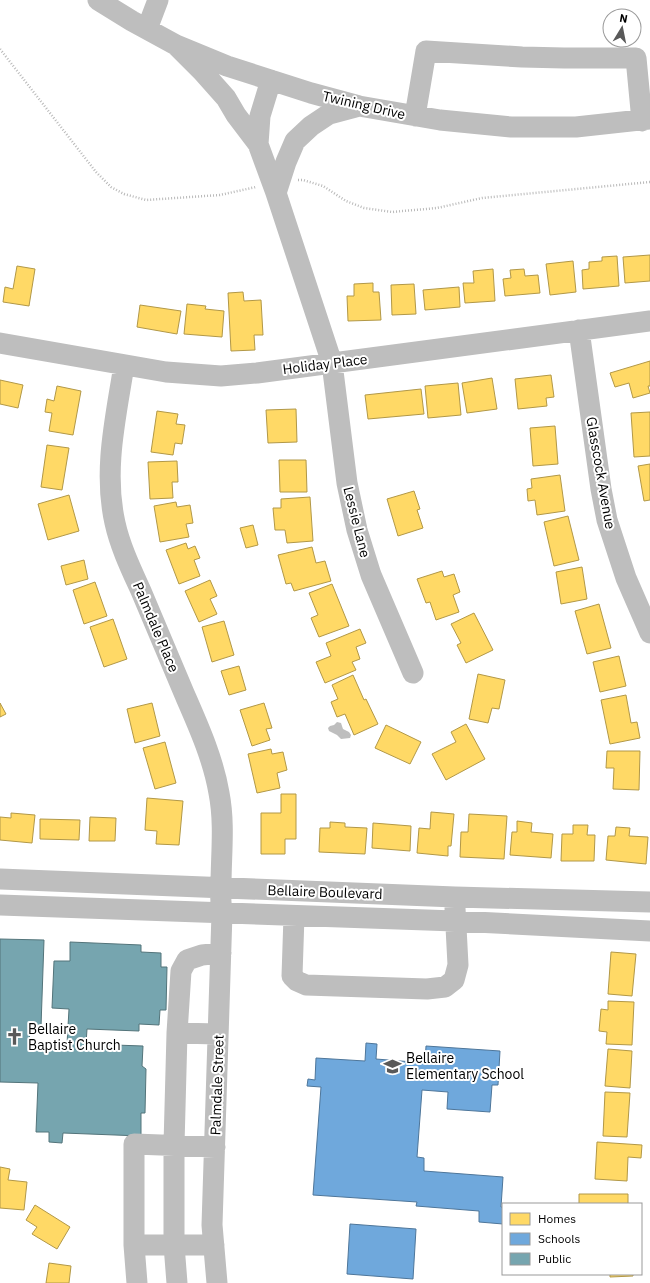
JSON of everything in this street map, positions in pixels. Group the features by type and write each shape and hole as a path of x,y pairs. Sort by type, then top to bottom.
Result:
{"street":[{"name":"Twining Drive","path":"98,0 176,45 227,66 359,106 440,120 511,127 576,127 646,120"},
{"path":"147,29 158,0"},
{"path":"176,45 226,98 258,144"},
{"path":"415,116 426,51 536,58 636,58 646,120"},
{"path":"258,144 260,116 271,80"},
{"path":"276,193 286,162 296,141 311,126 329,114 359,106"},
{"name":"Lessie Lane","path":"258,144 276,193 332,363 348,483 357,530 371,575 414,673"},
{"name":"Holiday Place","path":"0,343 166,372 221,376 257,373 650,321"},
{"name":"Glasscock Avenue","path":"579,330 601,490 607,520 626,578 650,633"},
{"name":"Palmdale Place","path":"124,365 111,446 110,462 112,503 115,523 130,564 207,749 219,792 222,822 223,848 220,887"},
{"name":"Bellaire Boulevard","path":"0,879 455,897 650,902"},
{"name":"Palmdale Street","path":"217,1283 212,1225 222,913 220,887"},
{"path":"455,897 455,922"},
{"name":"Bellaire Boulevard","path":"0,905 650,931"},
{"name":"Bellaire Boulevard","path":"294,916 292,976 297,981 306,985 419,989 445,987 454,980 458,965 455,922"},
{"path":"177,1283 174,1245 174,1145 177,1033 181,971 187,960 202,955 220,953"},
{"path":"177,1033 218,1034"},
{"path":"137,1283 134,1245 134,1144 215,1147"},
{"path":"134,1245 214,1245"}],"shaded area":[{"path":"337,722 341,723 343,729 349,732 351,735 350,738 341,739 329,731 328,728"}],"building: Homes":[{"path":"650,255 650,281 625,283 623,257"},
{"path":"617,256 619,286 583,289 582,270 589,269 589,262 602,261 602,257"},
{"path":"573,261 576,292 550,295 546,264"},
{"path":"17,266 35,269 29,306 3,302 5,287 13,289"},
{"path":"493,269 495,301 465,303 463,283 474,283 473,271"},
{"path":"524,269 525,276 538,275 540,293 505,296 503,279 511,278 510,270"},
{"path":"373,283 373,292 379,292 381,320 348,321 347,296 354,296 354,284"},
{"path":"414,284 416,314 392,315 391,285"},
{"path":"459,287 460,307 425,310 423,290"},
{"path":"243,292 244,301 261,300 263,335 254,335 255,350 231,351 228,293"},
{"path":"187,304 206,306 205,309 224,311 222,337 184,334"},
{"path":"140,305 181,311 177,334 137,327"},
{"path":"650,361 650,386 648,386 650,393 633,398 629,383 615,387 610,373"},
{"path":"551,375 554,397 546,398 547,406 518,409 515,379"},
{"path":"492,378 497,409 467,413 462,383"},
{"path":"0,380 23,385 18,408 0,404"},
{"path":"458,383 461,415 428,418 425,386"},
{"path":"57,386 81,391 73,435 49,431 52,413 45,412 47,399 54,401"},
{"path":"421,389 424,414 368,419 365,395"},
{"path":"296,409 297,442 268,443 266,410"},
{"path":"157,411 178,414 176,424 185,425 182,444 175,443 173,455 151,452"},
{"path":"650,412 650,456 634,457 631,413"},
{"path":"555,426 558,464 533,466 530,428"},
{"path":"47,445 69,448 62,490 41,487"},
{"path":"279,460 306,460 307,492 280,492"},
{"path":"177,461 178,482 172,482 173,498 150,499 148,462"},
{"path":"650,464 650,500 644,501 638,466"},
{"path":"560,475 565,511 537,515 535,500 528,501 527,489 532,488 531,479"},
{"path":"414,491 420,509 417,510 423,528 398,536 387,499"},
{"path":"69,495 79,531 48,540 38,504"},
{"path":"310,497 313,541 287,543 285,530 275,530 273,508 281,508 281,499"},
{"path":"176,502 177,507 190,505 193,523 186,524 189,537 160,542 154,506"},
{"path":"568,516 579,560 554,566 544,522"},
{"path":"253,525 258,545 246,548 240,528"},
{"path":"186,543 188,549 195,546 200,558 194,560 200,576 179,584 166,550"},
{"path":"312,547 316,563 325,561 331,581 294,591 291,583 286,584 278,555"},
{"path":"84,560 88,579 66,585 61,566"},
{"path":"582,567 587,599 561,604 556,572"},
{"path":"442,571 444,577 454,574 460,592 453,595 459,612 436,620 430,602 426,603 417,579"},
{"path":"210,580 217,596 210,599 217,614 199,622 185,591"},
{"path":"95,582 107,616 84,624 73,590"},
{"path":"332,584 349,626 319,637 311,618 318,615 309,593"},
{"path":"599,604 611,648 587,654 575,611"},
{"path":"474,613 493,650 466,663 457,645 461,643 451,624"},
{"path":"113,619 127,659 104,667 90,627"},
{"path":"224,621 234,655 212,662 202,627"},
{"path":"360,629 366,643 356,647 360,659 352,662 356,670 325,683 316,662 331,656 326,643"},
{"path":"619,656 626,686 600,692 593,662"},
{"path":"239,666 246,690 229,695 221,671"},
{"path":"478,674 505,680 499,709 492,708 488,723 469,719"},
{"path":"353,675 364,700 366,699 378,724 354,735 345,714 337,717 331,702 338,699 332,685"},
{"path":"626,695 631,723 637,722 640,738 610,744 601,700"},
{"path":"0,703 6,714 0,717"},
{"path":"152,703 160,736 135,743 127,709"},
{"path":"264,703 272,728 266,729 270,740 252,746 240,710"},
{"path":"466,724 485,759 446,780 432,754 456,742 451,732"},
{"path":"386,725 421,742 410,764 375,748"},
{"path":"165,742 176,783 155,789 143,748"},
{"path":"271,749 272,754 283,752 287,770 277,773 280,788 257,793 248,754"},
{"path":"607,751 640,751 639,790 613,789 614,768 606,768"},
{"path":"281,794 296,794 296,839 285,839 285,854 261,854 261,813 281,813"},
{"path":"147,798 183,801 179,845 156,844 157,831 145,830"},
{"path":"431,812 454,814 451,846 448,846 448,856 417,853 419,828 430,829"},
{"path":"11,813 35,815 32,843 0,840 0,817 11,818"},
{"path":"469,814 507,816 504,859 460,857 461,832 468,832"},
{"path":"90,817 116,818 115,841 89,841"},
{"path":"40,819 80,820 79,840 40,839"},
{"path":"517,821 532,823 531,832 553,834 551,858 510,855 512,832 517,832"},
{"path":"330,822 345,823 345,827 367,828 365,854 319,852 320,828 330,828"},
{"path":"373,823 411,826 410,851 372,848"},
{"path":"573,825 588,825 587,835 595,835 594,861 561,861 562,834 573,834"},
{"path":"616,827 630,828 629,836 648,837 646,864 606,860 608,836 615,836"},
{"path":"611,952 636,954 632,996 608,994"},
{"path":"608,1001 634,1002 632,1045 606,1044 607,1032 599,1031 601,1009 608,1010"},
{"path":"608,1049 632,1051 630,1088 605,1086"},
{"path":"605,1092 630,1093 627,1137 603,1136"},
{"path":"597,1142 642,1145 641,1158 628,1157 627,1181 595,1179"},
{"path":"0,1167 10,1169 8,1180 27,1182 24,1210 0,1208"},
{"path":"579,1194 628,1194 628,1203 579,1203"},
{"path":"35,1205 70,1227 57,1249 32,1234 37,1227 26,1220"},
{"path":"49,1263 71,1266 69,1283 46,1283"},
{"path":"610,1275 633,1275 633,1276 610,1277"}],"building: Schools":[{"path":"366,1043 377,1044 376,1059 425,1063 426,1046 500,1051 498,1085 492,1085 490,1112 447,1109 448,1092 422,1090 417,1157 424,1158 424,1171 503,1177 501,1207 502,1224 479,1222 479,1211 416,1206 417,1202 313,1195 321,1087 307,1086 308,1079 315,1080 316,1058 365,1061"},
{"path":"350,1224 416,1229 413,1279 347,1274"}],"building: Public":[{"name":"Bellaire Baptist Church","path":"0,939 44,940 41,1027 30,1026 29,1047 40,1047 40,1043 67,1044 69,1009 52,1008 54,961 70,961 70,942 141,945 141,952 161,953 161,967 167,967 166,1010 160,1010 159,1025 139,1024 139,1031 87,1029 86,1044 143,1046 142,1066 146,1069 145,1113 141,1113 141,1136 63,1133 62,1143 49,1142 49,1132 36,1132 38,1083 0,1082"}],"place":[{"name":"Bellaire Baptist Church","path":"15,1037"},
{"name":"Bellaire Elementary School","path":"393,1066"}]}
